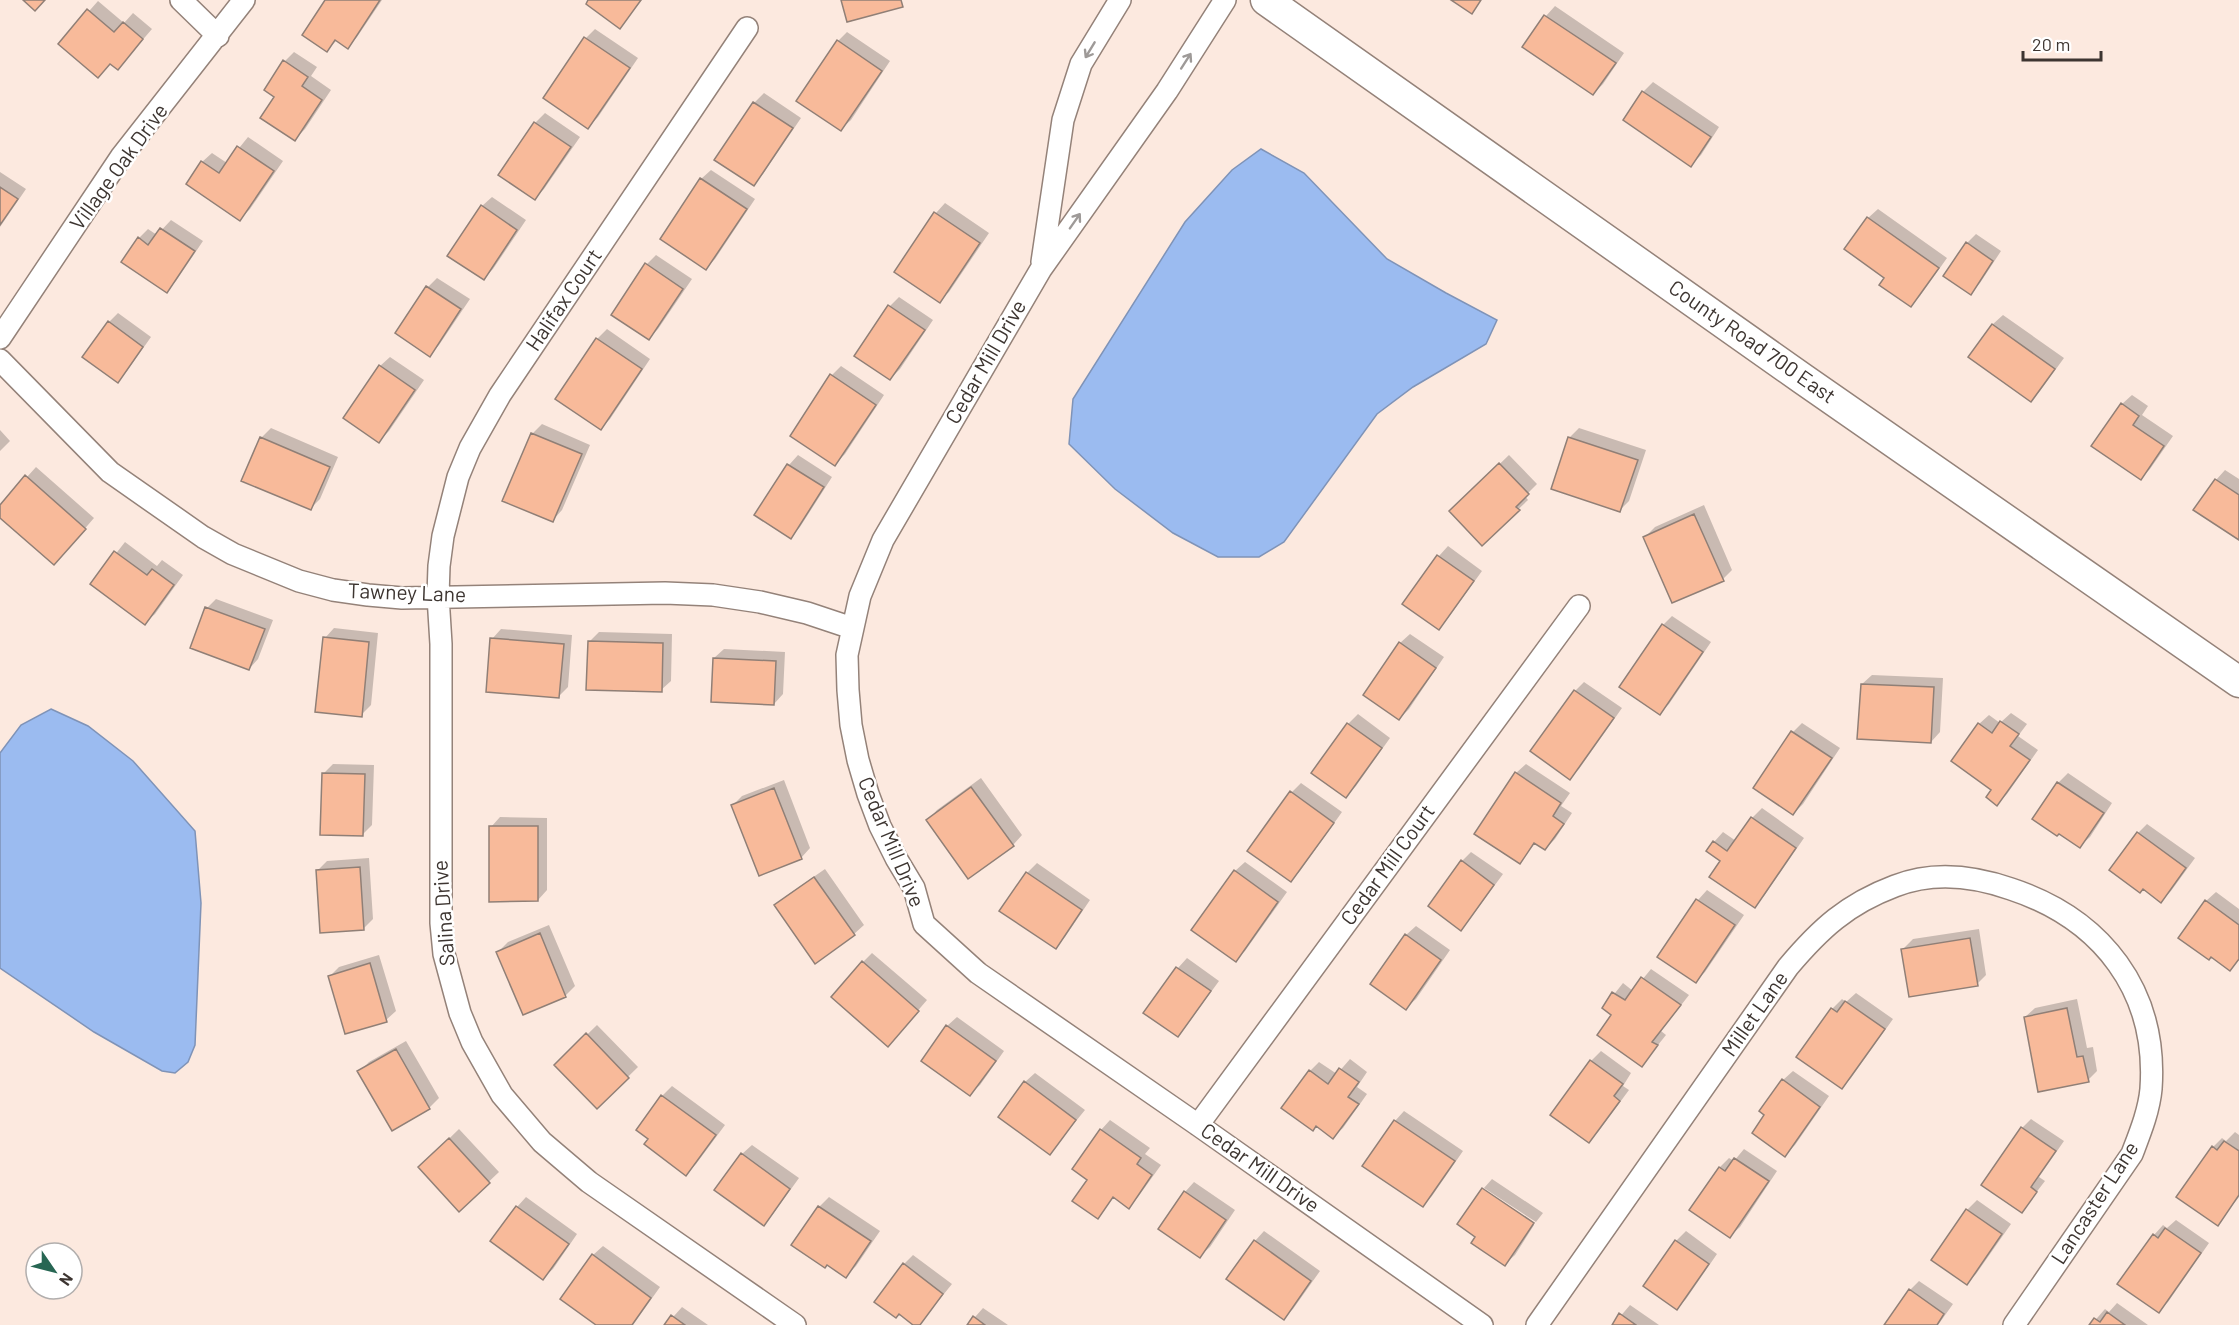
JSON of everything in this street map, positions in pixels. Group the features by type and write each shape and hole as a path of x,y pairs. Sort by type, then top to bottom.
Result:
{"main road":[{"name":"County Road 700 East","path":"1266,0 1813,386 2239,682"}],"street":[{"path":"181,0 218,36"},
{"name":"Village Oak Drive","path":"0,338 121,157 244,0"},
{"path":"1041,268 1063,120 1081,64 1120,0"},
{"name":"Cedar Mill Drive","path":"1225,0 1167,91 1041,268 883,540 867,577 852,628 848,655 851,725 858,760 880,826 914,888 924,924 978,973 1482,1325"},
{"name":"Halifax Court","path":"438,596 440,556 449,506 470,448 484,421 747,28"},
{"name":"Tawney Lane","path":"0,360 110,472 203,537 233,555 288,577 333,590 391,597 665,593 713,595 760,602 807,613 852,628"},
{"name":"Salina Drive","path":"438,596 441,644 441,923 451,984 472,1042 502,1095 542,1142 564,1163 795,1325"},
{"name":"Cedar Mill Court","path":"1198,1125 1579,606"},
{"name":"Millet Lane","path":"1537,1325 1788,967 1830,922 1862,902 1897,885 1954,876 1986,880 2016,890 2045,901 2072,917"},
{"name":"Lancaster Lane","path":"2014,1325 2132,1154 2144,1123 2151,1091 2148,1036 2135,993 2112,956 2098,939 2072,917"}],"water":[{"path":"1261,149 1304,173 1387,259 1497,320 1486,344 1413,387 1377,414 1284,542 1259,557 1218,557 1173,533 1115,489 1069,444 1073,399 1185,222 1232,170"},
{"path":"51,709 88,726 133,761 195,831 201,903 195,1045 188,1062 175,1073 162,1071 94,1032 0,968 0,753 21,725"}],"building":[{"path":"23,0 45,0 35,11"},
{"path":"325,0 380,0 348,49 335,40 327,52 302,35"},
{"path":"588,0 641,0 620,29 586,4"},
{"path":"841,0 901,0 903,7 847,22"},
{"path":"1451,0 1481,0 1472,14"},
{"path":"87,9 114,32 123,22 143,39 118,70 110,64 98,78 58,44"},
{"path":"1544,15 1616,63 1593,95 1522,47"},
{"path":"584,37 630,68 588,129 543,98"},
{"path":"837,40 882,71 841,131 796,101"},
{"path":"283,60 308,77 302,86 322,100 295,141 260,118 274,97 264,90"},
{"path":"1642,91 1711,137 1691,167 1623,120"},
{"path":"753,102 793,128 754,186 714,160"},
{"path":"534,122 571,147 535,200 498,175"},
{"path":"237,146 274,171 240,221 186,184 201,161 219,173"},
{"path":"700,178 747,209 706,270 660,239"},
{"path":"0,187 18,199 0,225"},
{"path":"481,205 517,230 484,280 447,256"},
{"path":"934,212 980,243 940,303 894,272"},
{"path":"1867,217 1939,268 1911,307 1879,285 1884,278 1844,249"},
{"path":"160,228 195,251 167,293 121,262 138,237 148,245"},
{"path":"1966,242 1993,261 1971,295 1943,276"},
{"path":"645,263 683,289 649,340 611,315"},
{"path":"426,286 461,309 430,357 395,333"},
{"path":"888,305 925,330 890,380 854,356"},
{"path":"108,321 143,347 118,383 82,357"},
{"path":"1992,324 2055,369 2031,402 1968,357"},
{"path":"596,338 642,369 601,430 555,399"},
{"path":"379,365 415,390 379,443 343,418"},
{"path":"830,374 876,405 835,466 790,436"},
{"path":"2121,403 2139,416 2133,425 2164,446 2141,480 2091,446"},
{"path":"531,433 582,454 553,522 502,501"},
{"path":"260,437 330,467 311,510 241,481"},
{"path":"1568,437 1638,460 1620,512 1551,489"},
{"path":"1499,463 1529,494 1516,507 1520,510 1482,546 1449,511"},
{"path":"787,464 824,487 791,539 754,515"},
{"path":"25,475 86,529 54,565 0,518 0,505"},
{"path":"2215,479 2239,495 2239,540 2193,510"},
{"path":"1694,514 1724,581 1672,603 1643,537"},
{"path":"114,551 147,575 152,569 174,585 145,625 90,584"},
{"path":"1437,555 1474,581 1439,630 1402,604"},
{"path":"205,607 265,629 249,670 190,648"},
{"path":"1662,624 1703,652 1660,715 1619,687"},
{"path":"323,637 369,642 362,717 315,712"},
{"path":"490,638 564,644 559,698 486,692"},
{"path":"588,641 663,643 662,692 586,690"},
{"path":"1399,642 1436,668 1399,720 1363,695"},
{"path":"713,658 776,661 774,705 711,702"},
{"path":"1861,684 1934,687 1931,743 1857,739"},
{"path":"1574,690 1614,718 1570,780 1530,751"},
{"path":"2000,721 2019,734 2010,746 2030,760 1997,806 1986,797 1991,790 1951,761 1978,723 1992,733"},
{"path":"1347,723 1382,748 1346,798 1311,773"},
{"path":"1791,731 1832,758 1793,815 1753,788"},
{"path":"1515,772 1561,803 1553,816 1564,824 1545,850 1534,843 1520,864 1474,834"},
{"path":"322,773 365,774 363,836 320,835"},
{"path":"2057,782 2104,813 2080,848 2032,819"},
{"path":"971,787 1014,846 968,879 926,820"},
{"path":"774,788 802,859 759,876 731,805"},
{"path":"1290,791 1334,823 1291,882 1247,851"},
{"path":"1751,817 1796,848 1755,908 1709,877 1720,861 1706,851 1713,841 1727,851"},
{"path":"489,826 538,826 538,901 489,902"},
{"path":"2137,832 2186,868 2161,903 2143,889 2140,893 2109,870"},
{"path":"1461,860 1494,885 1461,931 1428,906"},
{"path":"360,867 364,930 320,933 316,870"},
{"path":"1234,870 1278,902 1236,962 1191,930"},
{"path":"1026,872 1082,910 1056,949 999,911"},
{"path":"814,877 855,935 815,964 774,905"},
{"path":"1696,899 1735,925 1696,983 1657,957"},
{"path":"2205,900 2239,925 2239,959 2230,971 2211,957 2209,960 2178,938"},
{"path":"540,933 566,997 523,1015 496,952"},
{"path":"1405,934 1441,960 1406,1010 1370,984"},
{"path":"1970,938 1978,986 1909,997 1901,949"},
{"path":"862,961 919,1011 888,1047 831,997"},
{"path":"370,963 387,1022 345,1034 328,976"},
{"path":"1176,967 1211,991 1178,1037 1143,1013"},
{"path":"1641,977 1681,1005 1652,1042 1658,1045 1642,1067 1597,1035 1611,1015 1602,1008 1612,992 1625,1000"},
{"path":"1845,1001 1885,1029 1842,1089 1796,1057 1831,1008 1837,1012"},
{"path":"2067,1008 2077,1057 2083,1056 2089,1082 2038,1092 2024,1017"},
{"path":"946,1025 996,1061 970,1096 921,1061"},
{"path":"586,1033 629,1078 597,1109 554,1065"},
{"path":"396,1049 430,1109 392,1131 357,1071"},
{"path":"1590,1060 1623,1084 1614,1096 1620,1101 1589,1143 1550,1115"},
{"path":"1339,1068 1359,1082 1348,1097 1359,1104 1333,1139 1316,1126 1313,1131 1281,1108 1309,1070 1328,1084"},
{"path":"1782,1079 1820,1107 1785,1157 1752,1133 1764,1115 1759,1111"},
{"path":"1024,1081 1076,1120 1050,1155 998,1117"},
{"path":"661,1095 716,1135 686,1176 644,1144 648,1139 636,1130"},
{"path":"1394,1120 1455,1161 1423,1207 1362,1166"},
{"path":"2021,1127 2056,1151 2031,1187 2037,1192 2022,1213 1981,1185"},
{"path":"1100,1129 1141,1158 1137,1164 1152,1175 1129,1209 1113,1197 1098,1219 1072,1201 1087,1180 1072,1169"},
{"path":"449,1138 490,1183 459,1212 418,1167"},
{"path":"2224,1141 2239,1151 2239,1195 2218,1226 2176,1197 2212,1146 2217,1150"},
{"path":"741,1153 790,1189 764,1226 714,1190"},
{"path":"1734,1158 1769,1181 1730,1238 1689,1210 1719,1167 1725,1171"},
{"path":"1482,1188 1534,1223 1505,1266 1471,1243 1475,1237 1457,1224"},
{"path":"1184,1191 1226,1220 1200,1258 1158,1229"},
{"path":"516,1206 569,1244 543,1280 490,1241"},
{"path":"818,1206 871,1241 846,1278 827,1265 825,1268 791,1245"},
{"path":"1966,1209 2002,1234 1967,1285 1931,1260"},
{"path":"2165,1228 2201,1253 2159,1313 2117,1284 2153,1234 2158,1238"},
{"path":"1254,1240 1311,1281 1284,1320 1226,1279"},
{"path":"1675,1240 1709,1264 1677,1310 1643,1286"},
{"path":"592,1254 651,1298 632,1325 596,1325 560,1299"},
{"path":"903,1263 943,1294 920,1325 913,1325 899,1314 896,1318 874,1302"},
{"path":"1909,1289 1944,1314 1937,1325 1884,1325"},
{"path":"2107,1312 2125,1325 2089,1325 2094,1318 2100,1322"},
{"path":"1619,1313 1636,1325 1612,1325"},
{"path":"671,1315 685,1325 664,1325"},
{"path":"973,1316 985,1325 967,1325"}]}
